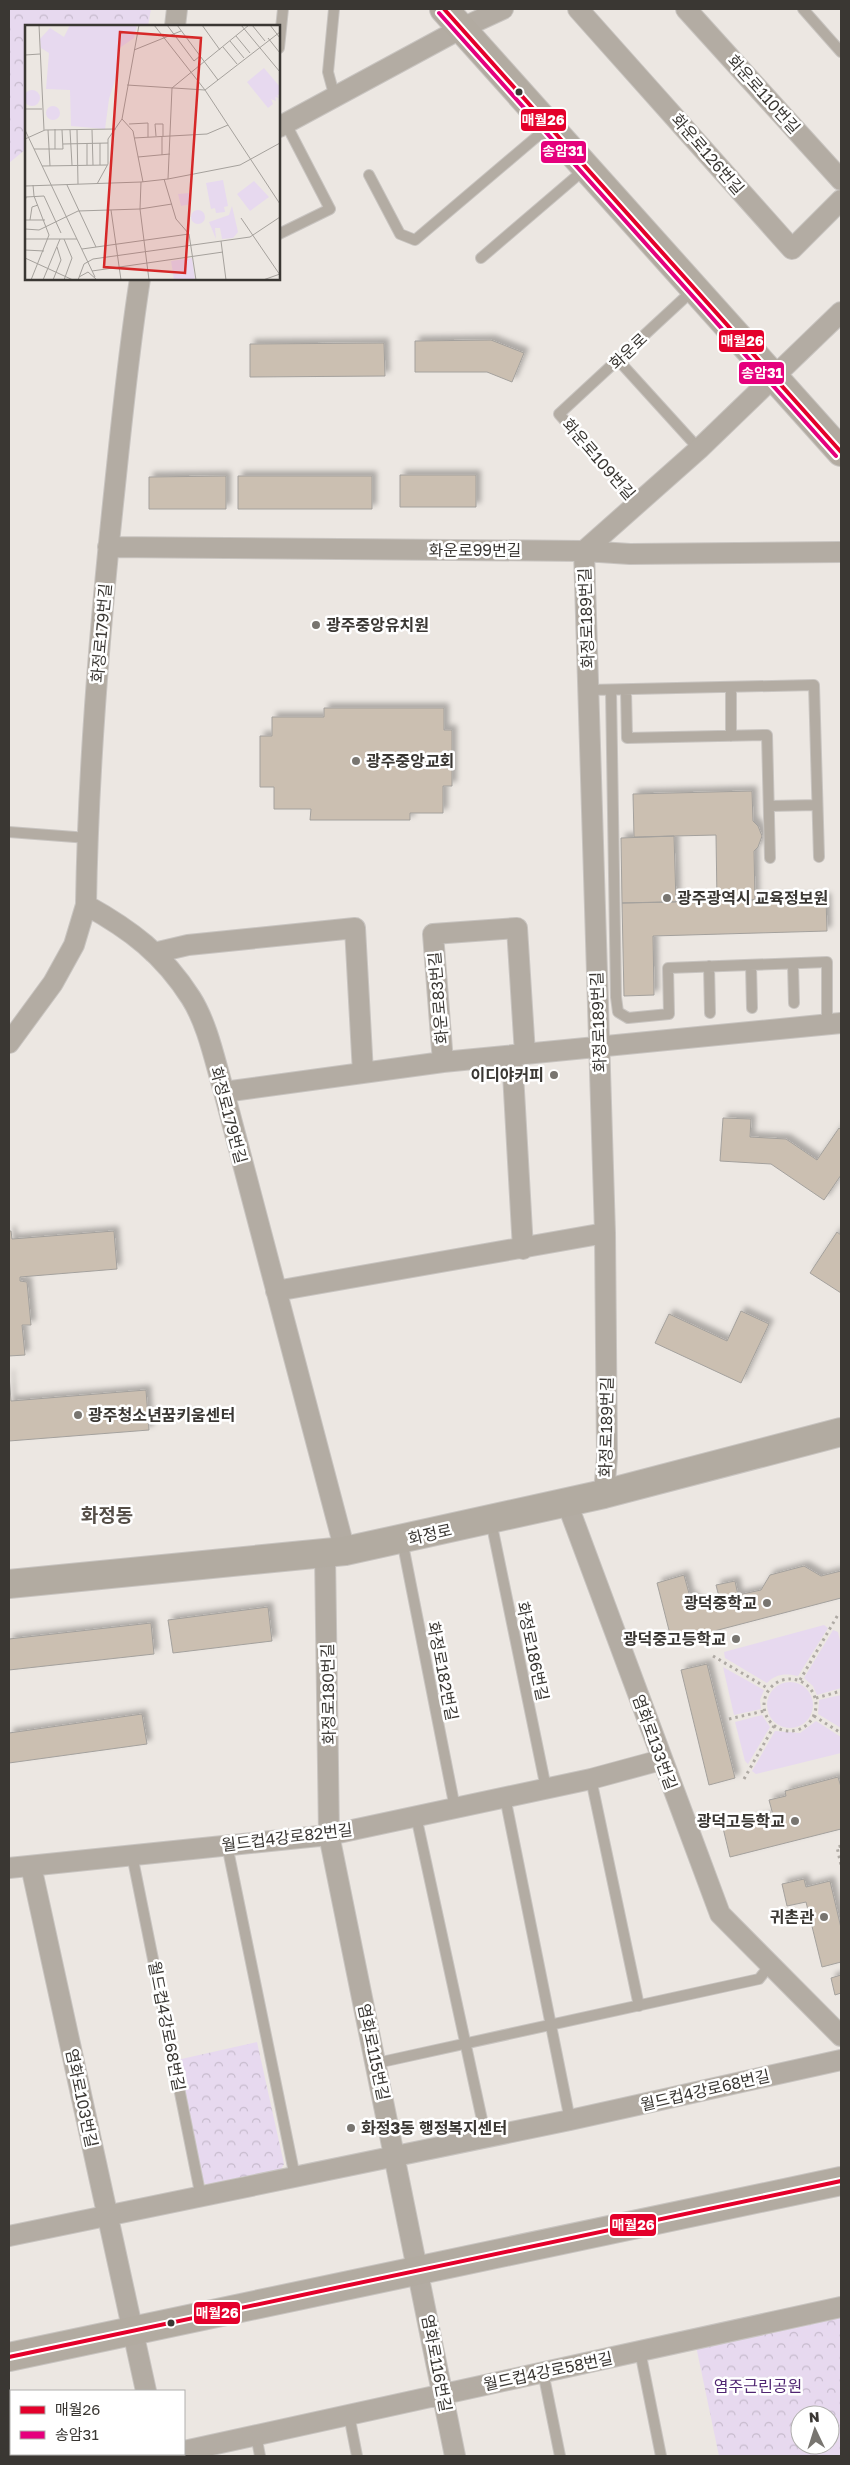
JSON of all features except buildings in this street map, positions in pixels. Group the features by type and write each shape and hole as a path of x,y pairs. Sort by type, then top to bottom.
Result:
{"street":[{"path":"175,25 177,9"},
{"path":"282,125 335,98 453,18 503,9"},
{"name":"화운로126번길","path":"578,9 792,249 841,200"},
{"name":"화운로110번길","path":"686,9 841,180"},
{"path":"453,18 696,287 841,452"},
{"name":"화정로179번길","path":"140,280 129,346 108,547 94,708 86,905 137,936 154,953 192,999 201,1021 224,1092 276,1291 335,1553"},
{"path":"774,375 841,312"},
{"name":"화운로109번길","path":"584,551 699,449 774,375"},
{"name":"화운로99번길","path":"108,547 584,551 630,554 841,552"},
{"name":"화정로189번길","path":"584,551 605,1233 607,1457 604,1494"},
{"path":"9,1043 17,1020 53,982 74,946 86,905"},
{"path":"154,953 188,945 355,928 363,1073"},
{"name":"화운로83번길","path":"444,1062 433,934 517,928 523,1249"},
{"name":"화운로83번길","path":"224,1092 444,1062 834,1024"},
{"path":"276,1291 523,1249 605,1233"},
{"name":"화정로","path":"9,1584 335,1553 567,1503 841,1432"},
{"name":"염화로133번길","path":"567,1503 661,1760 720,1914 841,2036"},
{"name":"화정로180번길","path":"329,1835 335,1553"},
{"name":"월드컵4강로82번길","path":"9,1868 329,1835 591,1779 661,1760"},
{"name":"염화로115번길","path":"329,1835 419,2270"},
{"name":"염화로103번길","path":"31,1866 146,2390"},
{"name":"월드컵4강로68번길","path":"9,2233 108,2216 486,2138 841,2060"},
{"path":"9,2357 841,2180"},
{"name":"염화로116번길","path":"419,2270 455,2456"},
{"name":"월드컵4강로58번길","path":"185,2451 841,2307"}],"lane":[{"path":"280,38 283,9"},
{"path":"334,9 328,72 335,98"},
{"path":"803,9 841,52"},
{"path":"280,233 330,208 282,125"},
{"path":"369,175 400,234 415,240 550,125"},
{"path":"481,258 587,167"},
{"name":"화운로","path":"559,414 619,361 696,287"},
{"path":"619,361 699,449"},
{"name":"화운로109번길","path":"559,414 638,504"},
{"path":"589,690 814,685 819,857"},
{"path":"730,687 731,736"},
{"path":"611,690 616,997 618,1012 628,1018 669,1014 668,968 827,962 834,1024"},
{"path":"626,690 627,738 767,735 770,858"},
{"path":"768,806 817,805"},
{"path":"9,832 88,838"},
{"path":"793,964 794,1003"},
{"path":"751,965 752,1008"},
{"path":"709,966 710,1013"},
{"name":"화정로186번길","path":"491,1520 546,1788"},
{"name":"화정로182번길","path":"402,1540 455,1808"},
{"path":"591,1779 639,2006"},
{"path":"505,1797 570,2120"},
{"path":"416,1816 486,2138"},
{"path":"227,1845 296,2177"},
{"name":"월드컵4강로68번길","path":"132,1855 201,2196"},
{"path":"377,2063 759,1979 770,1965"},
{"path":"640,2351 660,2456"},
{"path":"543,2372 560,2456"},
{"path":"349,2415 357,2456"},
{"path":"256,2435 260,2456"}],"path":[{"path":"800,1680 839,1613"},
{"path":"713,1656 769,1688"},
{"path":"783,1679 800,1680 807,1684 816,1698 814,1716 810,1722 796,1730 781,1730 774,1726 764,1711 764,1700 769,1688 783,1679"},
{"path":"816,1698 841,1691"},
{"path":"729,1720 764,1711"},
{"path":"814,1716 841,1733"},
{"path":"744,1779 774,1726"},
{"path":"841,1846 837,1847 841,1865"}],"green space":[{"path":"9,9 151,9 148,25 25,25 25,150 9,163"},
{"path":"824,1625 828,1628 798,1676 781,1675 767,1683 725,1658 724,1652"},
{"path":"833,1630 838,1632 841,1645 841,1688 817,1695 813,1686 804,1678"},
{"path":"723,1667 764,1690 760,1700 761,1709 734,1715"},
{"path":"790,1682 803,1686 809,1692 813,1705 809,1718 803,1724 790,1728 777,1724 771,1718 767,1705 771,1692 777,1686"},
{"path":"841,1695 841,1728 818,1714 819,1700"},
{"path":"762,1715 770,1727 748,1764 745,1761 735,1722"},
{"path":"816,1721 841,1737 841,1753 756,1774 752,1771 775,1731 800,1733"},
{"path":"257,2042 284,2164 278,2174 211,2188 203,2182 177,2060"},
{"name":"염주근린공원","path":"841,2317 841,2456 719,2456 696,2346"}],"transit line":[{"name":"매월26","path":"444,9 841,452"},
{"name":"송암31","path":"439,13 836,456"},
{"name":"매월26","path":"9,2357 841,2181"}],"place":[{"name":"광주중앙유치원","path":"316,625"},
{"name":"광주중앙교회","path":"356,761"},
{"name":"광주광역시 교육정보원","path":"667,898"},
{"name":"이디야커피","path":"554,1075"},
{"name":"광주청소년꿈키움센터","path":"78,1415"},
{"name":"광덕중학교","path":"767,1603"},
{"name":"광덕중고등학교","path":"736,1639"},
{"name":"광덕고등학교","path":"795,1821"},
{"name":"귀촌관","path":"824,1917"},
{"name":"화정3동 행정복지센터","path":"351,2128"}],"district":[{"name":"화정동","path":"107,1515"}]}
